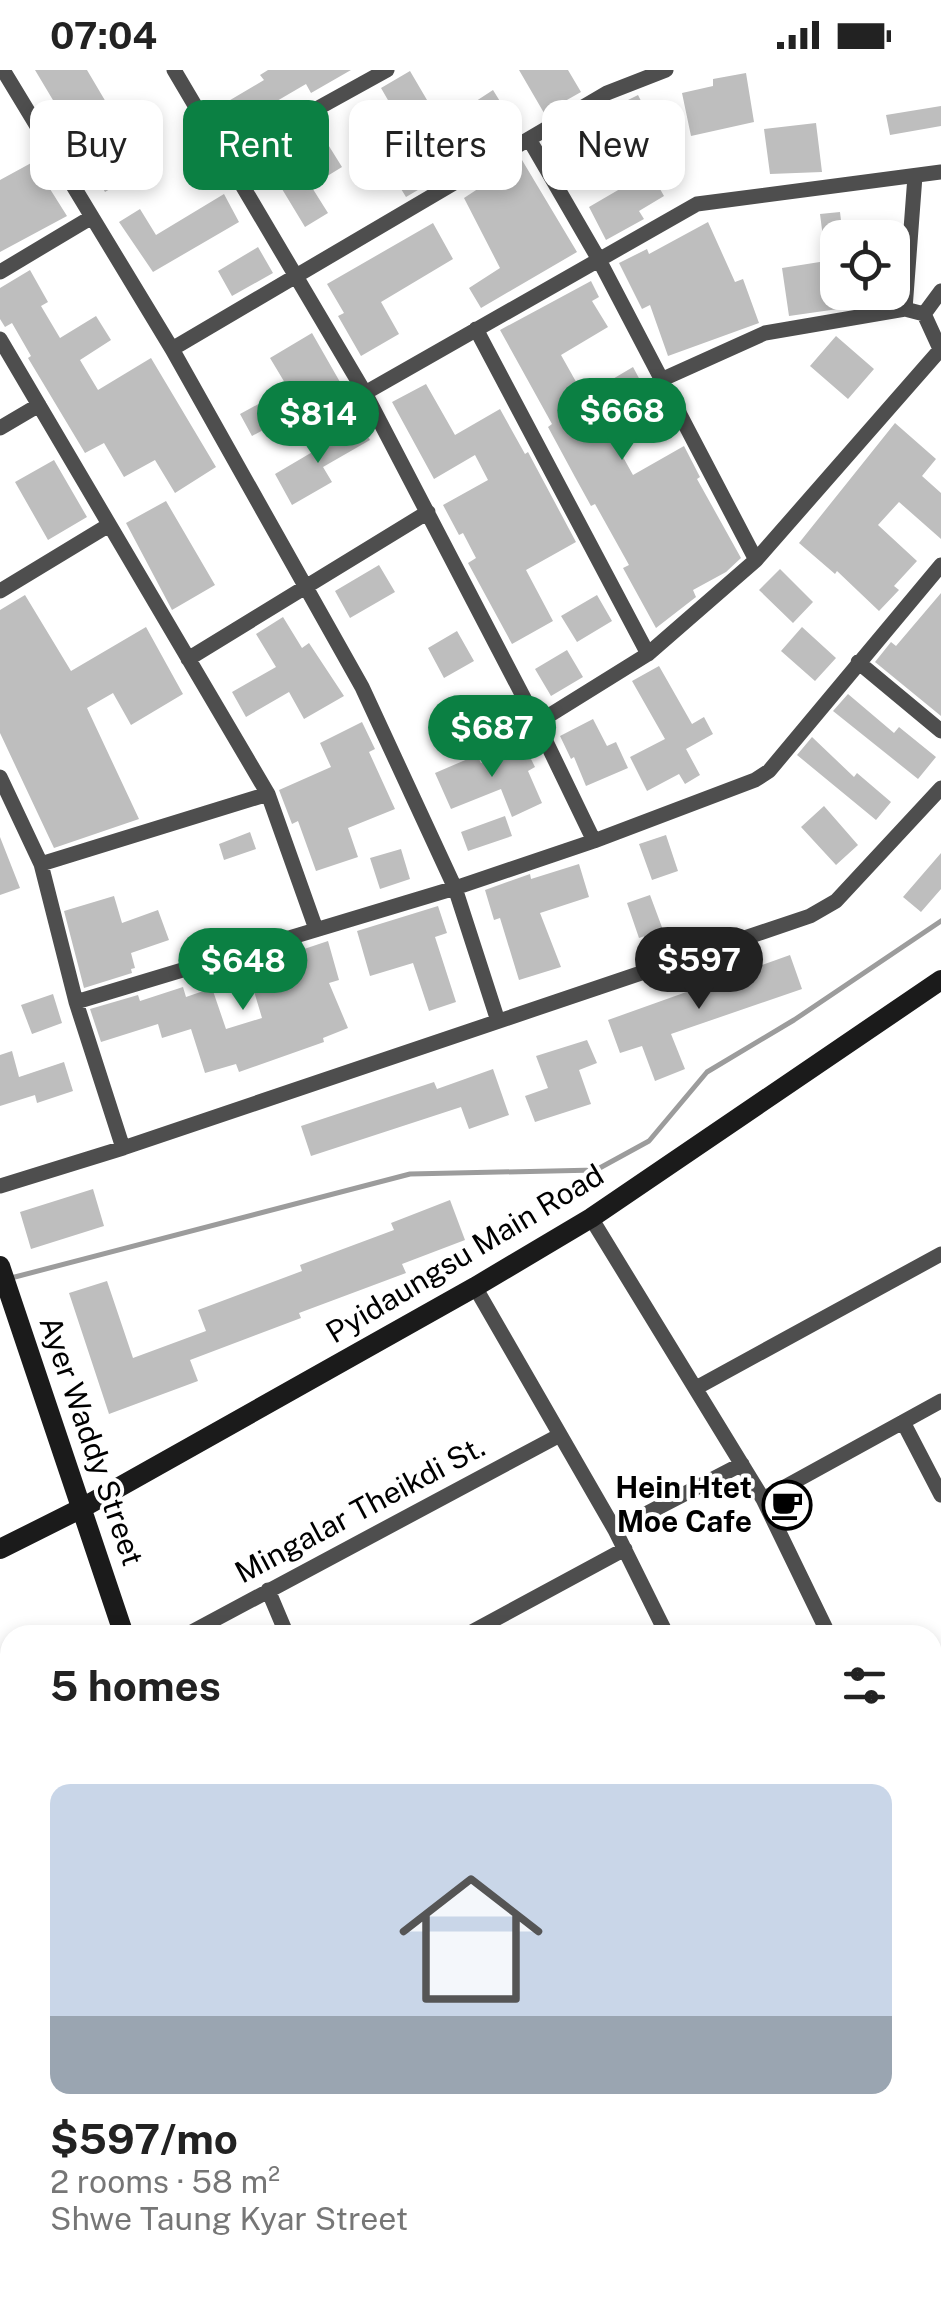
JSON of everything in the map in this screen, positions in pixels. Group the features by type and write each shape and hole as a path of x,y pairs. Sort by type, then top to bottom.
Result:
{"main road":[{"name":"Pyidaungsu Main Road","path":"0,1550 475,1288 591,1218 941,980"},
{"name":"Ayer Waddy Street","path":"0,1268 121,1625"}],"street":[{"path":"3,70 172,349 362,688 455,888 498,1021"},
{"path":"174,70 192,100"},
{"path":"329,102 387,70"},
{"path":"172,349 607,93 666,70"},
{"path":"529,139 598,258 756,560"},
{"path":"366,393 696,204 941,172"},
{"path":"910,242 915,176"},
{"path":"245,190 366,393 537,722 594,841"},
{"path":"0,272 92,217"},
{"path":"924,314 941,292"},
{"path":"663,379 765,333 899,310"},
{"path":"537,722 648,654 756,560 941,350 924,314 909,310"},
{"path":"476,329 648,654"},
{"path":"0,339 268,794 316,930"},
{"path":"0,428 39,406"},
{"path":"188,658 428,512"},
{"path":"0,591 109,525"},
{"path":"76,1002 455,888 755,780 769,771 941,565"},
{"path":"858,662 941,731"},
{"path":"0,776 41,864 76,1002 123,1148"},
{"path":"0,1186 810,916 836,901 941,788"},
{"path":"41,864 268,794"},
{"path":"591,1218 763,1499 824,1625"},
{"path":"696,1388 941,1254"},
{"path":"475,1288 615,1530 662,1625"},
{"path":"763,1499 941,1401"},
{"path":"903,1422 941,1495"},
{"name":"Mingalar Theikdi St.","path":"204,1625 560,1435"},
{"path":"615,1530 742,1464"},
{"path":"484,1625 624,1549"},
{"path":"268,1590 283,1625"}],"building":[{"path":"35,70 87,70 105,100 53,100"},
{"path":"268,70 351,70 311,93 306,84 279,100 230,100 264,80 260,75"},
{"path":"519,70 568,70 581,92 567,100 542,100 542,110"},
{"path":"410,71 427,100 388,100 381,88"},
{"path":"746,73 754,122 691,136 682,93 713,86 713,79"},
{"path":"493,90 499,100 478,100"},
{"path":"941,106 941,126 890,135 886,115"},
{"path":"816,123 822,172 770,174 764,129"},
{"path":"329,146 342,167 329,175"},
{"path":"522,160 577,252 481,308 469,288 500,268 464,198 476,190 522,190"},
{"path":"30,164 30,190 51,190 67,216 0,252 0,180"},
{"path":"283,190 314,190 328,213 305,227"},
{"path":"618,190 661,190 664,196 639,211 644,219 606,240 589,207"},
{"path":"224,194 239,222 153,272 119,222 140,209 156,235"},
{"path":"840,212 841,220 821,220 820,214"},
{"path":"708,222 735,282 743,279 759,323 668,356 650,305 642,309 619,263 647,249 649,254"},
{"path":"433,223 453,259 381,302 399,334 361,356 338,316 344,313 327,284"},
{"path":"258,247 273,273 232,296 218,271"},
{"path":"820,262 820,310 831,310 789,316 782,268"},
{"path":"30,270 48,302 41,306 60,338 96,316 111,340 80,360 98,390 151,358 216,467 175,493 155,460 124,477 104,443 85,453 28,358 31,356 12,323 5,327 0,319 0,288"},
{"path":"591,281 599,297 592,301 608,327 561,355 584,396 633,367 648,395 603,421 633,475 684,446 700,477 697,479 741,558 726,572 693,590 696,597 656,628 623,568 629,565 575,477 548,427 552,424 500,330"},
{"path":"312,333 344,389 303,414 300,410 252,436 240,414 288,388 270,358"},
{"path":"836,336 874,369 848,399 810,366"},
{"path":"426,384 455,435 500,409 576,542 526,570 553,621 512,644 468,563 476,558 443,505 488,480 475,455 434,479 392,402"},
{"path":"895,423 936,459 922,476 941,493 941,539 899,502 878,525 917,561 894,586 899,590 879,611 837,571 835,574 799,543"},
{"path":"360,424 370,440 323,467 332,482 292,505 275,474"},
{"path":"54,460 87,517 48,540 15,482"},
{"path":"166,501 215,585 172,610 126,523"},
{"path":"379,565 395,592 350,618 335,591"},
{"path":"780,569 813,602 793,623 759,590"},
{"path":"941,593 941,716 875,662 891,642 896,646"},
{"path":"25,595 71,671 146,627 183,694 131,725 113,693 87,708 139,819 54,848 0,733 0,610"},
{"path":"597,595 612,621 577,642 561,616"},
{"path":"283,617 302,648 309,643 344,696 304,719 289,692 246,717 232,692 276,667 256,634"},
{"path":"802,627 836,658 815,681 781,651"},
{"path":"457,631 474,661 444,678 428,648"},
{"path":"567,650 583,677 551,696 535,669"},
{"path":"659,666 692,724 704,717 713,734 686,749 700,775 685,784 679,774 647,791 630,757 665,739 632,681"},
{"path":"848,694 894,733 899,727 936,757 918,779 833,711"},
{"path":"593,719 607,746 616,742 628,768 586,786 560,736"},
{"path":"362,722 375,749 369,752 395,809 348,828 358,857 316,871 298,821 292,824 279,790 331,767 320,743"},
{"path":"812,737 854,777 857,773 891,802 876,820 797,755"},
{"path":"523,743 535,767 528,771 542,803 512,817 501,789 451,809 435,773 477,755 481,763"},
{"path":"824,806 858,845 836,865 801,827"},
{"path":"505,816 512,836 468,851 461,832"},
{"path":"250,832 256,849 224,860 219,844"},
{"path":"666,835 678,871 652,880 639,844"},
{"path":"0,837 20,888 0,895"},
{"path":"401,849 410,879 380,889 370,858"},
{"path":"941,853 941,889 921,912 903,897"},
{"path":"579,864 589,897 540,913 561,967 519,980 500,918 494,920 485,890 530,874 531,879"},
{"path":"650,895 663,930 639,938 627,903"},
{"path":"114,896 122,923 158,910 169,940 131,953 135,968 132,973 84,988 64,911"},
{"path":"438,906 447,933 435,937 456,1002 429,1011 413,963 370,976 357,931"},
{"path":"328,941 339,980 329,983 348,1028 323,1038 324,1042 239,1072 236,1064 205,1073 191,1029 162,1038 158,1024 101,1042 90,1009 138,995 140,1001 183,987 186,997 212,988 226,1029 262,1018 247,968"},
{"path":"790,955 802,989 671,1034 685,1069 655,1081 642,1046 620,1053 608,1020"},
{"path":"53,994 62,1023 32,1034 21,1005"},
{"path":"587,1040 597,1063 579,1070 591,1104 535,1122 525,1096 548,1088 536,1056"},
{"path":"12,1051 19,1077 64,1062 73,1091 37,1103 35,1095 0,1106 0,1055"},
{"path":"493,1069 509,1115 469,1129 461,1107 311,1156 301,1126 434,1082 437,1089"},
{"path":"93,1189 104,1226 31,1249 20,1212"},
{"path":"450,1200 465,1240 402,1264 406,1273 190,1360 198,1381 109,1414 69,1293 107,1281 133,1358 206,1331 198,1310 302,1271 300,1265 394,1230 391,1223"}],"waterway":[{"path":"11,1278 410,1174 596,1170 649,1141 707,1072 794,1020 941,921"}],"place":[{"name":"Hein Htet Moe Cafe","path":"787,1505"}]}
